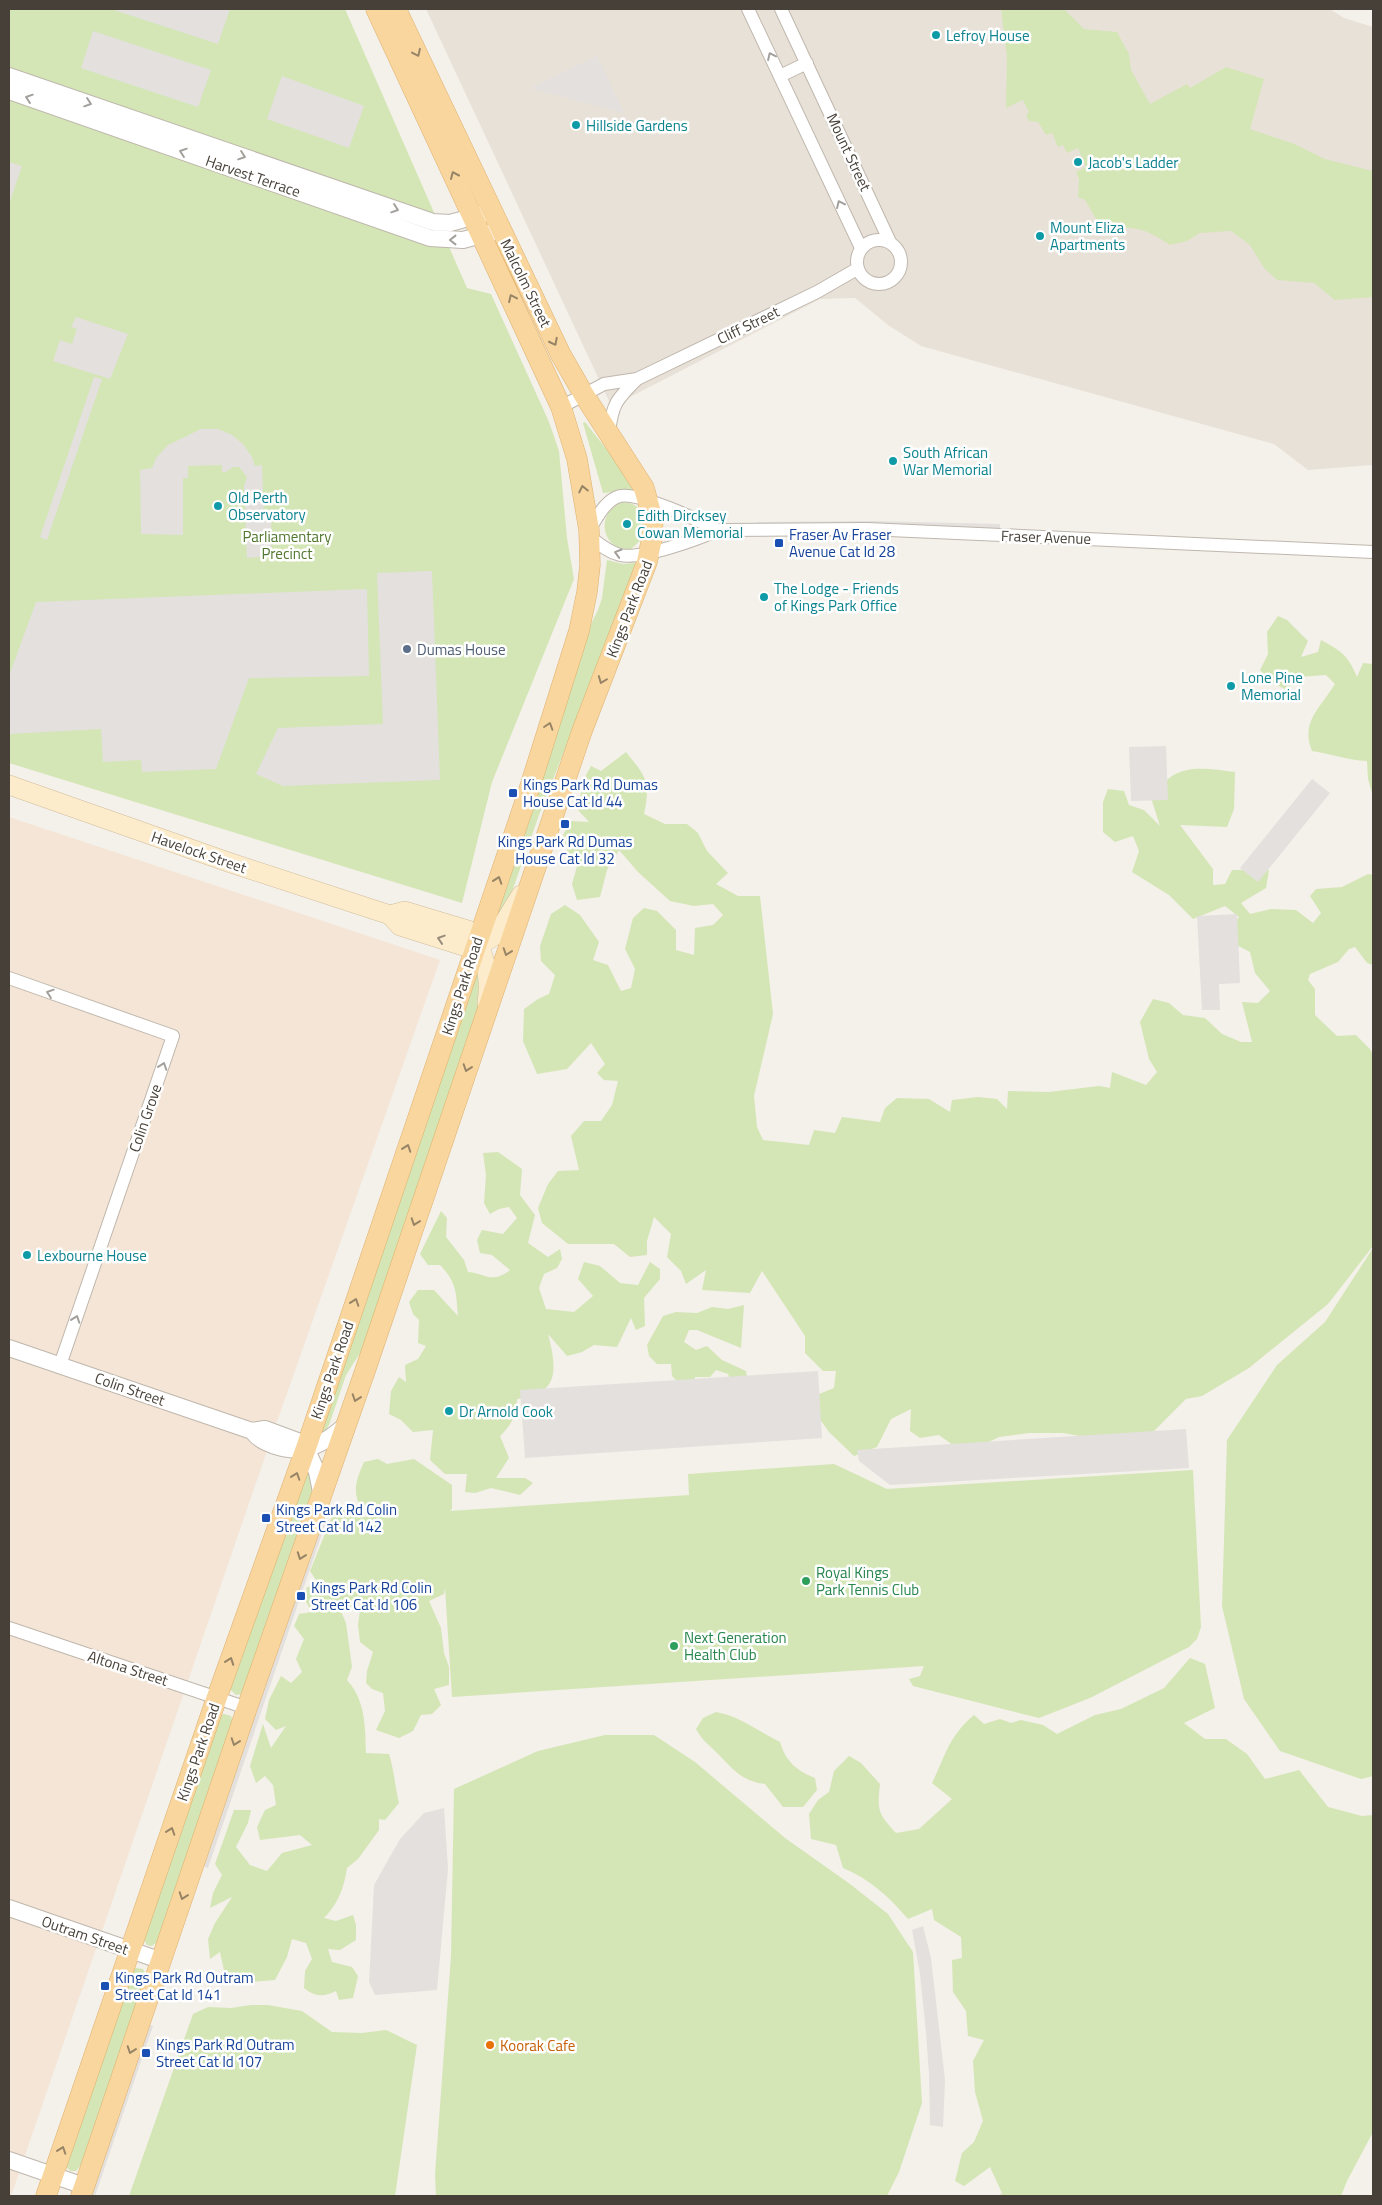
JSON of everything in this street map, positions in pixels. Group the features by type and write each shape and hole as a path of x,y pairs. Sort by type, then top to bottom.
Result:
{"main road":[{"name":"Malcolm Street","path":"376,9 487,223 584,394 633,469 648,500 653,520 650,553"},
{"name":"Malcolm Street","path":"396,9 487,223 561,407 577,459 590,534"},
{"name":"Kings Park Road","path":"46,2196 217,1698 306,1448 467,971 469,940 485,918 527,796 580,631 587,592 590,534"},
{"name":"Kings Park Road","path":"82,2191 247,1708 322,1498 582,731 650,553"},
{"name":"Havelock Street","path":"9,785 228,862 390,915 405,911 469,940"},
{"path":"469,940 488,940 497,934 534,873"},
{"path":"469,940 483,958 488,977 488,1001 482,1022"}],"street":[{"name":"Mount Street","path":"748,9 861,248"},
{"name":"Mount Street","path":"781,9 890,242"},
{"path":"780,76 807,63"},
{"name":"Harvest Terrace","path":"9,76 433,222 487,223"},
{"name":"Harvest Terrace","path":"9,91 430,238 453,241 487,223"},
{"path":"874,239 890,242 897,248 901,257 901,266 897,275 890,281 881,284 871,283 862,278 858,269 857,254 861,248 874,239"},
{"name":"Cliff Street","path":"561,407 604,384 637,379 817,292 858,269"},
{"name":"Cliff Street","path":"609,433 612,410 622,395 637,379"},
{"name":"Fraser Avenue","path":"718,530 694,518 648,500 619,496 605,506 590,534 610,552 638,556 696,540 718,530 866,529 1373,552"},
{"name":"Colin Grove","path":"9,978 173,1036 60,1365"},
{"name":"Colin Street","path":"9,1348 252,1431 260,1440 289,1451 322,1443 347,1424"},
{"path":"306,1448 317,1472 322,1498"},
{"name":"Altona Street","path":"9,1628 247,1708"},
{"name":"Outram Street","path":"9,1908 162,1961"},
{"path":"9,2160 53,2175 82,2191"}],"shaded area":[{"path":"111,9 230,9 218,44"},
{"path":"426,9 1330,9 1344,18 1373,27 1373,465 1308,470 1274,444 921,346 888,325 855,298 820,299 630,397 620,407 617,418"},
{"path":"93,31 211,70 198,107 81,68"},
{"path":"597,56 624,113 530,88"},
{"path":"282,76 364,106 349,148 267,119"},
{"path":"9,162 22,166 9,204"},
{"path":"76,317 128,334 110,379 53,361 60,340 72,344 77,329 71,327"},
{"path":"94,377 102,379 47,540 40,537"},
{"path":"201,429 218,429 232,435 243,444 252,457 255,466 262,465 264,518 271,518 272,556 247,558 244,486 247,477 239,467 233,467 226,472 222,472 222,465 188,466 188,478 183,478 183,535 141,534 140,470 152,468 156,458 168,445"},
{"path":"870,521 1000,524 1000,535 757,530 757,522"},
{"name":"Dumas House","path":"432,571 440,780 283,786 256,774 278,728 383,724 377,573"},
{"path":"367,589 369,676 249,678 216,769 142,772 141,760 103,762 101,729 9,734 9,676 36,602"},
{"path":"1166,746 1168,800 1131,801 1129,747"},
{"path":"1312,779 1330,793 1258,882 1240,868"},
{"path":"9,817 440,960 280,1413 11,2196 9,2196"},
{"path":"1237,914 1240,983 1219,984 1220,1010 1202,1010 1197,916"},
{"path":"818,1371 822,1438 525,1458 520,1390"},
{"path":"1186,1429 1189,1468 890,1485 859,1461 857,1450"},
{"path":"320,1520 326,1522 208,1868 201,1865"},
{"path":"444,1808 448,1869 437,1990 375,1995 369,1982 374,1885 400,1839 424,1813"},
{"path":"923,1926 931,1958 945,2080 943,2127 930,2125 926,2033 920,1974 912,1930"},
{"path":"146,2023 153,2026 95,2196 87,2196"}],"green space":[{"name":"Parliamentary Precinct","path":"9,9 345,9 467,288 491,294 549,422 559,451 567,538 574,579 492,782 462,903 9,763"},
{"path":"1001,9 1064,9 1084,29 1117,32 1129,54 1131,70 1150,104 1187,84 1190,88 1226,67 1264,79 1250,129 1294,144 1325,159 1373,171 1373,297 1335,300 1314,283 1277,280 1264,268 1250,245 1231,231 1200,233 1187,241 1170,245 1153,234 1138,229 1123,228 1103,231 1085,200 1078,197 1079,179 1076,172 1086,167 1078,148 1067,153 1063,145 1058,147 1052,133 1046,135 1038,122 1029,121 1026,115 1029,112 1023,100 1006,108 1007,57"},
{"path":"585,422 611,455 633,490 603,493 583,423"},
{"path":"623,502 636,506 643,519 643,538 631,549 621,548 613,544 607,537 605,530 605,521 608,513"},
{"path":"607,560 623,564 635,563 636,569 539,815 502,920 491,925 588,630 602,598"},
{"path":"1278,616 1287,620 1308,641 1301,657 1318,652 1321,640 1343,654 1357,677 1363,663 1373,664 1373,796 1368,779 1367,761 1312,751 1309,741 1310,723 1335,684 1326,675 1298,677 1287,690 1271,682 1260,670 1268,654 1267,632"},
{"path":"626,752 642,774 647,786 644,814 665,824 687,824 698,833 707,851 728,873 716,884 738,896 760,896 773,1014 754,1096 757,1127 763,1140 809,1145 814,1130 835,1133 842,1117 880,1122 885,1108 897,1098 929,1099 950,1112 952,1100 978,1097 997,1099 1007,1109 1008,1091 1049,1092 1099,1086 1110,1088 1112,1072 1146,1085 1157,1072 1149,1059 1140,1022 1153,999 1169,1003 1183,1015 1205,1018 1222,1034 1241,1042 1252,1042 1242,1002 1258,1003 1270,991 1255,973 1250,952 1231,942 1229,930 1239,917 1225,906 1193,919 1169,895 1132,872 1139,851 1133,836 1115,842 1103,832 1103,802 1108,789 1124,791 1129,805 1144,810 1160,826 1152,801 1159,788 1168,779 1177,773 1187,770 1209,769 1235,772 1234,809 1227,827 1180,825 1213,869 1213,885 1225,884 1232,870 1269,870 1266,888 1241,903 1250,914 1271,909 1296,910 1313,923 1321,913 1310,896 1316,889 1342,887 1368,874 1373,875 1373,965 1367,963 1355,947 1349,949 1338,962 1310,974 1308,980 1315,989 1315,1015 1337,1036 1356,1035 1370,1049 1373,1055 1373,1246 1328,1304 1249,1368 1202,1396 1186,1399 1149,1436 1102,1440 1063,1433 1029,1433 999,1437 980,1446 957,1448 939,1435 920,1438 910,1431 911,1409 891,1419 877,1447 854,1456 829,1432 814,1411 814,1396 834,1388 836,1371 823,1371 805,1353 805,1336 762,1271 750,1293 702,1290 706,1270 686,1284 681,1271 667,1257 671,1234 654,1217 647,1241 647,1255 630,1257 614,1244 568,1244 542,1223 538,1208 548,1184 558,1171 579,1170 571,1136 584,1121 601,1121 612,1105 618,1081 604,1080 597,1073 605,1064 591,1043 567,1069 537,1074 523,1041 524,1009 549,994 555,975 541,961 540,946 551,914 565,905 580,915 599,942 593,960 608,965 621,991 631,988 635,969 625,949 633,918 644,908 657,911 676,930 676,950 694,955 695,928 713,925 723,915 713,904 694,906 670,901 638,872 619,850 607,870 600,897 577,900 572,884 579,859 568,853 563,835 571,821 589,822 577,809 586,775 591,766 601,771"},
{"path":"478,966 480,1004 362,1350 346,1375 329,1425 321,1438 318,1428"},
{"path":"498,1152 522,1169 520,1195 535,1215 528,1243 548,1257 560,1249 562,1259 557,1268 544,1274 539,1288 546,1309 574,1312 593,1296 578,1279 584,1262 600,1266 620,1283 638,1285 650,1262 660,1269 660,1279 644,1298 645,1326 636,1330 631,1318 617,1347 594,1345 582,1352 567,1356 548,1334 553,1358 552,1378 548,1386 541,1392 517,1399 513,1419 500,1436 509,1458 496,1478 525,1478 533,1483 520,1495 491,1488 475,1493 465,1492 467,1474 445,1474 430,1460 433,1430 413,1432 401,1420 389,1414 391,1391 399,1377 406,1382 405,1365 418,1359 426,1346 418,1343 419,1320 413,1314 409,1302 418,1290 434,1290 458,1316 455,1288 450,1277 440,1265 428,1265 420,1254 441,1211 447,1218 446,1237 464,1260 468,1272 494,1277 510,1270 492,1255 480,1253 477,1240 482,1230 503,1234 517,1218 509,1207 499,1209 490,1214 484,1203 486,1175 483,1153"},
{"path":"1373,1248 1373,1776 1361,1779 1280,1751 1244,1699 1222,1606 1227,1440 1277,1365 1325,1322"},
{"path":"744,1305 741,1348 697,1330 689,1330 684,1342 696,1350 707,1346 722,1360 746,1371 748,1384 733,1389 728,1374 716,1370 710,1377 695,1377 693,1386 682,1386 672,1376 671,1364 657,1364 649,1356 647,1345 663,1316 676,1312 697,1313 712,1307 728,1309"},
{"name":"Royal Kings Park Tennis Club","path":"378,1459 387,1464 414,1459 452,1485 452,1509 450,1511 689,1495 688,1474 834,1464 887,1489 1193,1470 1201,1627 1197,1639 1189,1647 1090,1698 1039,1718 913,1686 909,1679 920,1676 924,1666 452,1697 445,1588 444,1594 429,1601 441,1628 444,1653 449,1667 449,1685 434,1689 441,1705 432,1714 421,1715 413,1731 399,1738 376,1730 385,1711 383,1693 372,1689 366,1683 367,1671 373,1652 360,1642 358,1625 361,1602 350,1608 340,1609 346,1623 352,1667 347,1680 361,1705 365,1724 366,1753 389,1754 399,1803 385,1820 379,1819 379,1830 358,1859 347,1868 340,1895 324,1918 336,1921 353,1915 356,1925 356,1940 340,1950 328,1949 332,1962 352,1967 358,1976 353,1998 339,2000 336,1991 320,1995 304,1988 305,1971 312,1959 306,1943 292,1939 287,1957 275,1980 241,1983 225,1975 220,1952 210,1959 208,1939 215,1923 232,1897 210,1908 213,1893 222,1875 215,1864 234,1810 251,1810 248,1823 236,1847 250,1865 267,1871 282,1853 312,1845 300,1835 260,1840 257,1827 265,1810 276,1805 273,1785 265,1776 256,1783 250,1766 263,1724 271,1748 286,1726 276,1730 265,1719 269,1700 281,1676 291,1683 302,1672 296,1659 304,1639 294,1626 299,1614 312,1612 305,1600 307,1587 320,1586 310,1571 335,1509 344,1508 347,1516 367,1517 388,1513 382,1504 360,1506 356,1495 358,1479 364,1462"},
{"path":"304,1471 308,1472 313,1490 242,1694 236,1695 230,1689"},
{"path":"1190,1658 1205,1664 1215,1708 1184,1723 1205,1739 1226,1739 1247,1754 1265,1779 1299,1770 1328,1807 1362,1816 1373,1815 1373,2132 1341,2196 999,2196 1002,2193 990,2167 964,2186 955,2181 962,2153 974,2142 983,2121 975,2092 973,2061 984,2040 968,2036 966,2011 953,1992 952,1960 962,1958 961,1937 934,1920 932,1909 908,1919 878,1889 853,1872 843,1868 836,1845 811,1839 809,1814 818,1800 829,1792 834,1771 849,1756 861,1763 880,1784 880,1811 885,1821 896,1833 919,1829 952,1799 932,1783 953,1739 965,1723 974,1715 984,1724 1000,1719 1011,1723 1021,1720 1043,1725 1057,1734 1095,1715 1121,1709 1164,1688"},
{"path":"716,1712 733,1717 780,1742 789,1760 802,1772 815,1778 817,1790 803,1807 783,1807 765,1784 743,1777 703,1739 696,1729 703,1718"},
{"path":"221,1715 231,1716 233,1722 158,1942 151,1946 147,1945 143,1939"},
{"path":"605,1735 654,1735 695,1762 785,1838 850,1884 888,1914 913,1952 922,2103 899,2172 887,2196 436,2196 435,2174 451,1956 454,1789 538,1751"},
{"path":"133,1969 143,1969 146,1976 81,2165 76,2171 70,2171 66,2166"},
{"path":"268,2005 302,2011 332,2032 362,2033 386,2030 417,2045 395,2196 129,2196 193,2014 208,2007 231,2008"}],"place":[{"name":"Lefroy House","path":"936,35"},
{"name":"Hillside Gardens","path":"576,125"},
{"name":"Jacob's Ladder","path":"1078,162"},
{"name":"Mount Eliza Apartments","path":"1040,236"},
{"name":"South African War Memorial","path":"893,461"},
{"name":"Old Perth Observatory","path":"218,506"},
{"name":"Edith Dircksey Cowan Memorial","path":"627,524"},
{"name":"Fraser Av Fraser Avenue Cat Id 28","path":"779,543"},
{"name":"The Lodge - Friends of Kings Park Office","path":"764,597"},
{"name":"Dumas House","path":"407,649"},
{"name":"Lone Pine Memorial","path":"1231,686"},
{"name":"Kings Park Rd Dumas House Cat Id 44","path":"513,793"},
{"name":"Kings Park Rd Dumas House Cat Id 32","path":"565,824"},
{"name":"Lexbourne House","path":"27,1255"},
{"name":"Dr Arnold Cook","path":"449,1411"},
{"name":"Kings Park Rd Colin Street Cat Id 142","path":"266,1518"},
{"name":"Royal Kings Park Tennis Club","path":"806,1581"},
{"name":"Kings Park Rd Colin Street Cat Id 106","path":"301,1596"},
{"name":"Next Generation Health Club","path":"674,1646"},
{"name":"Kings Park Rd Outram Street Cat Id 141","path":"105,1986"},
{"name":"Koorak Cafe","path":"490,2045"},
{"name":"Kings Park Rd Outram Street Cat Id 107","path":"146,2053"}]}
